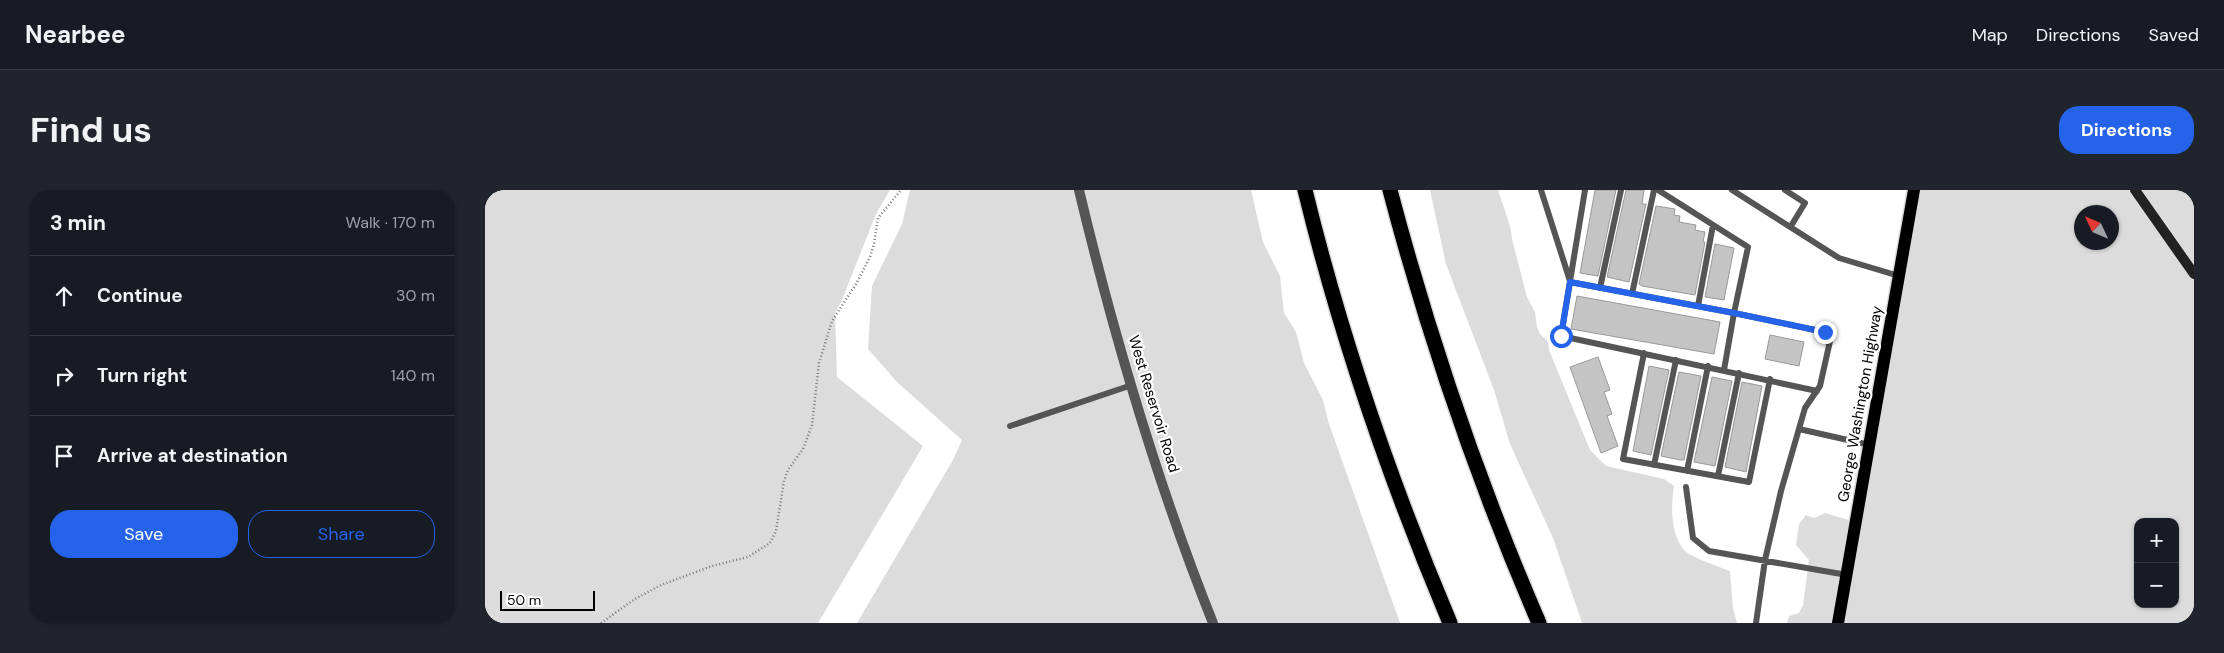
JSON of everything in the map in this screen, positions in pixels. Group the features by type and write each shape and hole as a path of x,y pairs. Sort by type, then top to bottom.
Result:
{"highway":[{"path":"1305,190 1333,294 1372,419 1414,534 1450,623"},
{"path":"1390,190 1417,287 1456,411 1505,542 1539,623"}],"main road":[{"name":"George Washington Highway","path":"1838,623 1915,190"}],"street":[{"name":"West Reservoir Road","path":"1079,190 1114,326 1132,385 1168,499 1213,623"},
{"path":"2135,190 2194,274"}],"lane":[{"path":"1541,190 1570,282"},
{"path":"1585,190 1561,336 1770,379 1817,391"},
{"path":"1600,288 1621,190"},
{"path":"1632,294 1654,190"},
{"path":"1658,190 1748,247 1724,370"},
{"path":"1732,190 1839,258 1899,276"},
{"path":"1785,190 1805,203 1791,226"},
{"path":"1698,306 1713,225"},
{"path":"1570,282 1825,332 1831,340 1820,386 1805,408 1781,490 1765,560 1755,623"},
{"path":"1644,353 1623,459 1749,482 1770,379"},
{"path":"1654,464 1676,360"},
{"path":"1687,471 1707,366"},
{"path":"1718,476 1739,373"},
{"path":"1010,426 1132,385"},
{"path":"1799,430 1869,445"},
{"path":"1686,488 1693,538 1709,550 1847,575"}],"path":[{"path":"601,623 635,599 661,585 712,566 748,557 770,543 776,531 784,481 788,470 803,448 812,425 819,363 833,321 870,257 878,218 901,190"}],"shaded area":[{"path":"485,190 890,190 876,214 835,313 837,377 923,446 818,623 485,623"},
{"path":"910,190 1251,190 1263,242 1280,276 1284,313 1296,332 1304,363 1323,400 1329,424 1400,623 857,623 953,460 962,440 897,382 868,349 872,286 902,224"},
{"path":"1430,190 1498,190 1509,222 1527,297 1535,312 1537,327 1540,334 1548,342 1549,350 1590,450 1606,466 1664,479 1674,486 1672,502 1673,519 1679,543 1692,556 1730,571 1733,608 1737,623 1582,623 1553,538 1510,444 1494,390 1446,264"},
{"path":"1915,190 2194,190 2194,623 1787,623 1789,616 1799,613 1803,605 1809,560 1796,545 1799,524 1806,515 1814,518 1825,513 1855,522"}],"building":[{"path":"1595,190 1616,190 1598,276 1580,273"},
{"path":"1626,190 1644,190 1642,204 1646,204 1629,282 1607,277"},
{"path":"1656,206 1675,209 1674,215 1680,216 1679,222 1696,225 1695,230 1705,232 1703,242 1705,242 1695,295 1639,284"},
{"path":"1715,244 1734,248 1724,300 1705,297"},
{"path":"1577,296 1720,322 1714,354 1571,329"},
{"path":"1770,335 1804,342 1799,366 1765,359"},
{"path":"1598,357 1610,390 1604,392 1612,414 1607,416 1618,446 1601,453 1570,367"},
{"path":"1649,366 1669,370 1651,455 1633,451"},
{"path":"1679,372 1701,376 1684,460 1661,456"},
{"path":"1712,377 1732,381 1715,466 1694,462"},
{"path":"1742,382 1762,386 1746,472 1725,467"}],"route":[{"path":"1561,336 1570,282 1825,332"}]}
